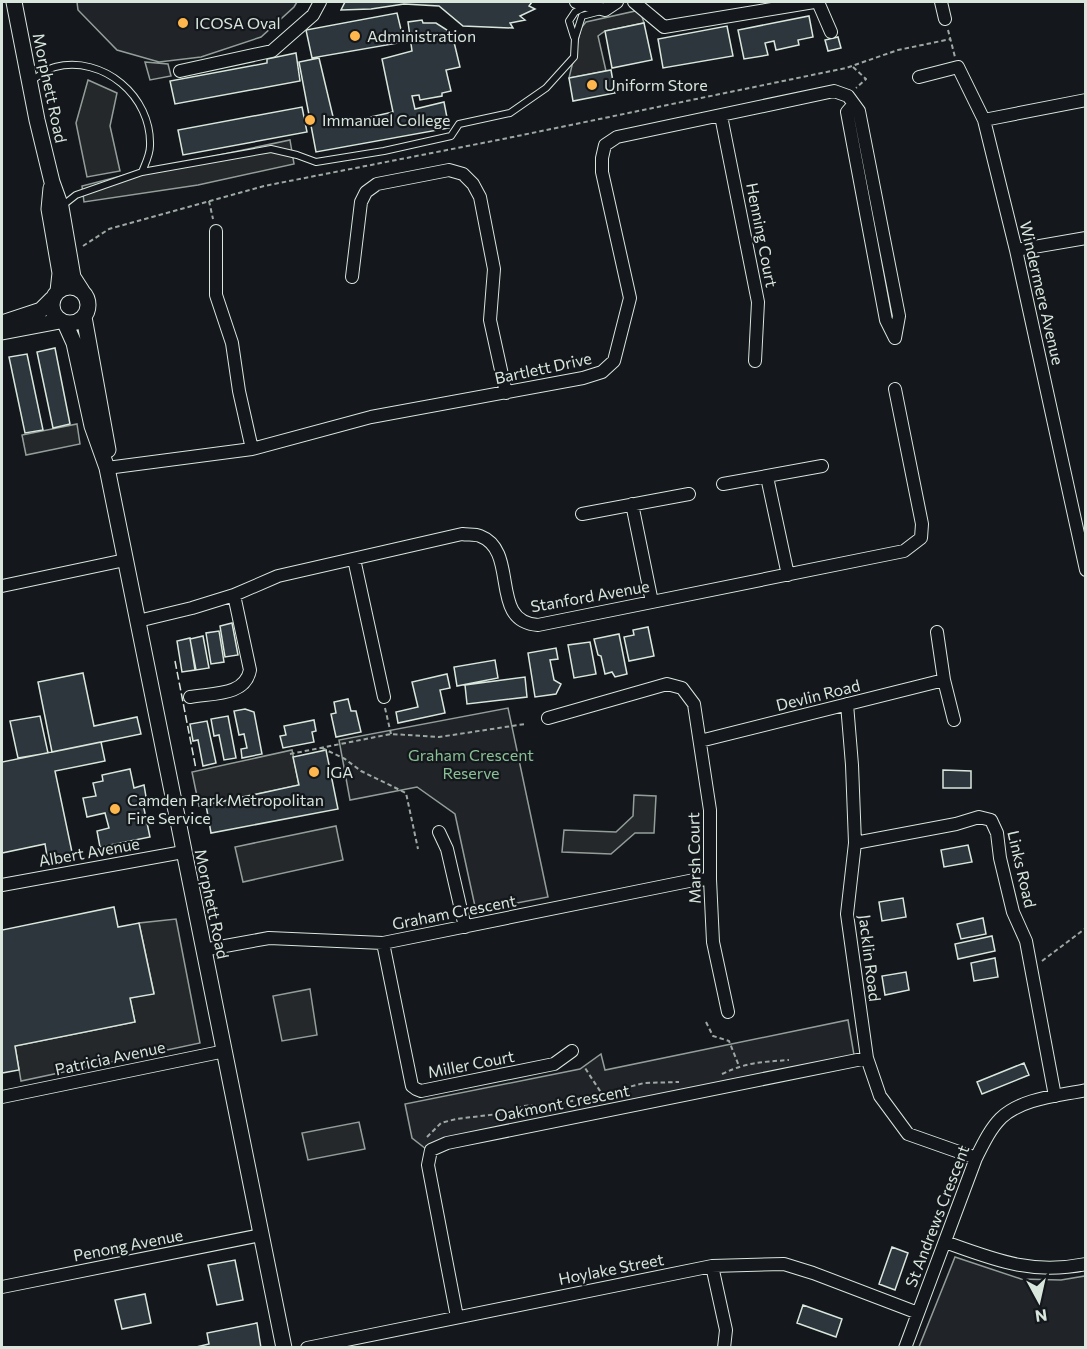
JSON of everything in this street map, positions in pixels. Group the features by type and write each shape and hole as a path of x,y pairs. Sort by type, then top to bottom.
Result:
{"street":[{"name":"Morphett Road","path":"15,2 52,182 61,207 74,277 82,291"},
{"path":"180,71 272,51 313,15 320,2"},
{"path":"576,2 605,10 616,2"},
{"path":"634,2 664,27 816,2 831,32"},
{"path":"940,2 945,19"},
{"path":"919,77 958,67"},
{"name":"Windermere Avenue","path":"958,67 984,120 1016,250 1086,570"},
{"name":"Bartlett Drive","path":"107,468 252,449 371,417 583,378 602,372 614,361 630,298 602,171 605,145 617,137 834,91 850,100"},
{"path":"850,100 859,111 899,316 895,338 886,320 847,112 850,100"},
{"path":"984,120 1086,100"},
{"name":"Henning Court","path":"722,116 758,302 755,361"},
{"path":"352,277 361,202 366,192 377,184 449,170 463,174 473,184 480,197 494,269 490,320 506,393"},
{"name":"Morphett Road","path":"52,182 49,209 60,273 55,295"},
{"path":"216,231 216,295 232,343 239,391 252,449"},
{"path":"1016,250 1086,238"},
{"path":"2,323 41,310 55,295 69,286 82,291 87,297 88,304 84,317 79,321 2,332"},
{"path":"55,295 51,307 53,314 62,322"},
{"name":"Morphett Road","path":"84,317 108,446 107,468"},
{"name":"Morphett Road","path":"62,322 74,343 92,426 107,468 284,1347"},
{"name":"Stanford Avenue","path":"138,621 234,596 278,576 462,534 478,535 491,542 498,550 510,605 516,617 526,624 538,625 904,551 921,538 922,524 895,389"},
{"path":"723,484 822,466"},
{"path":"767,477 788,575"},
{"path":"582,514 689,494"},
{"path":"632,504 652,602"},
{"path":"354,559 385,702"},
{"path":"2,586 126,560"},
{"path":"190,697 240,689 248,679 250,670 234,596"},
{"path":"937,632 944,680 954,720"},
{"name":"Devlin Road","path":"700,741 944,680"},
{"name":"Marsh Court","path":"548,718 667,684 682,688 694,704 710,810 713,942 728,1012"},
{"name":"Jacklin Road","path":"847,704 855,843 847,914 867,1058 880,1096 909,1134 976,1158"},
{"name":"Links Road","path":"855,843 956,824 979,817 991,820 997,833 1000,858 1013,912 1026,941 1055,1096"},
{"path":"439,832 447,849 465,927"},
{"name":"Albert Avenue","path":"2,885 183,852"},
{"name":"Graham Crescent","path":"203,950 268,938 383,943 694,880 710,879"},
{"name":"Miller Court","path":"383,943 412,1086 416,1089 421,1090 554,1064 572,1051"},
{"name":"Patricia Avenue","path":"2,1097 225,1051"},
{"name":"Oakmont Crescent","path":"457,1317 428,1166 431,1150 447,1143 867,1058"},
{"name":"St Andrews Crescent","path":"905,1347 976,1158 990,1131 1002,1117 1020,1105 1086,1090"},
{"name":"Penong Avenue","path":"2,1287 261,1234"},
{"path":"945,1242 1022,1267 1062,1269 1086,1264"},
{"name":"Hoylake Street","path":"307,1347 370,1341 457,1317 712,1266 784,1264 918,1313"},
{"path":"712,1266 726,1330 724,1347"}],"lane":[{"path":"575,38 569,21 575,12 589,6"},
{"path":"61,207 76,195 142,172 271,149 316,162 384,151 451,136 459,124 510,113 546,88 574,57 575,38 582,16 605,10"},
{"path":"30,81 52,68 77,64 95,68 116,79 137,98 149,129 151,148 142,172"}],"path":[{"path":"945,19 958,67"},
{"path":"80,247 109,229 264,186 853,66 898,50 951,39"},
{"path":"850,100 866,79 853,66"},
{"path":"209,201 216,231"},
{"path":"385,702 391,734"},
{"path":"290,754 391,734 439,737 525,724"},
{"path":"321,748 406,793 418,849"},
{"path":"1031,969 1086,928"},
{"path":"706,1022 713,1036 729,1041 739,1065"},
{"path":"717,1075 739,1065 788,1060"},
{"path":"585,1068 602,1094"},
{"path":"425,1140 429,1133 441,1123 456,1119 506,1113 524,1106 568,1102 644,1083 682,1083"}],"green space":[{"name":"ICOSA Oval","path":"77,2 297,2 261,37 201,57 159,62 117,50 78,10"},
{"path":"145,62 168,64 171,76 150,80"},
{"name":"Graham Crescent Reserve","path":"508,708 548,897 476,911 455,814 417,787 350,800 339,740"},
{"path":"848,1020 854,1055 426,1149 412,1138 405,1104 580,1069 601,1054 605,1070"},
{"path":"955,1257 1021,1279 1061,1280 1085,1276 1085,1347 919,1347"}],"shaded area":[{"path":"640,10 644,23 605,31 598,36 606,71 569,78 581,28 586,22"},
{"path":"88,80 117,93 110,126 120,171 87,177 76,123"},
{"path":"290,140 294,164 198,185 84,202 82,186"},
{"path":"77,424 80,444 26,455 22,435"},
{"path":"292,750 299,785 199,806 192,772"},
{"path":"634,795 656,796 654,833 635,833 611,854 562,852 564,830 616,832 633,816"},
{"path":"336,826 343,860 243,882 235,847"},
{"path":"176,919 200,1043 21,1081 15,1046 135,1022 130,998 154,993 139,923"},
{"path":"310,989 317,1035 282,1041 273,996"},
{"path":"359,1122 365,1149 308,1160 302,1133"}],"building":[{"path":"345,2 532,2 529,6 535,9 520,16 525,20 510,23 513,28 463,26 439,6 404,4 371,9 341,10"},
{"name":"Administration","path":"397,13 404,42 312,58 306,30"},
{"path":"809,16 813,37 798,40 799,45 776,50 774,41 765,43 768,55 744,59 738,30"},
{"path":"422,20 423,23 436,23 447,30 454,42 460,67 446,70 451,91 442,93 442,96 420,100 419,95 412,96 415,109 444,102 449,128 316,152 299,62 319,58 335,125 393,112 382,59 412,51 408,22"},
{"path":"644,23 652,60 612,68 605,31"},
{"path":"727,26 733,56 663,68 658,39"},
{"path":"838,37 841,48 828,51 825,40"},
{"path":"296,53 300,81 175,104 170,81 267,63 267,59"},
{"name":"Uniform Store","path":"611,70 615,93 573,101 569,78"},
{"path":"302,107 307,132 183,155 178,130"},
{"path":"55,348 70,424 53,428 37,352"},
{"path":"27,354 43,430 25,433 9,357"},
{"path":"232,623 238,655 225,657 220,626"},
{"path":"648,627 654,656 629,661 624,637 634,635 633,630"},
{"path":"219,631 224,662 211,664 206,633"},
{"path":"619,634 627,674 615,677 612,672 605,674 594,639"},
{"path":"203,636 209,668 196,670 190,639"},
{"path":"190,638 195,670 182,672 177,641"},
{"path":"590,642 596,674 574,678 568,645"},
{"path":"556,648 558,659 550,660 554,680 561,684 556,694 535,697 528,653"},
{"path":"495,660 498,678 457,686 454,667"},
{"path":"83,673 94,726 137,717 141,734 52,752 38,682"},
{"path":"447,674 450,688 440,690 445,713 398,723 396,712 418,707 412,682"},
{"path":"525,677 527,697 467,704 465,685"},
{"path":"348,699 351,711 356,711 361,732 336,737 331,714 336,713 334,702"},
{"path":"245,709 254,712 262,754 242,758 241,749 247,748 244,734 239,735 234,711"},
{"path":"40,716 48,753 18,758 10,721"},
{"path":"228,716 236,758 224,760 219,735 214,736 211,719"},
{"path":"314,720 316,731 312,732 314,742 283,748 280,736 286,735 284,726"},
{"path":"207,721 216,763 203,766 198,740 193,741 190,724"},
{"path":"101,742 105,761 55,771 73,857 48,862 45,844 2,853 2,762"},
{"path":"326,750 338,809 211,833 206,805 299,785 293,757"},
{"name":"Camden Park Metropolitan Fire Service","path":"130,769 134,788 144,785 147,803 143,804 150,837 100,847 97,831 109,828 105,813 87,817 83,798 96,796 93,783 103,781 102,775"},
{"path":"943,770 971,771 971,788 943,788"},
{"path":"968,845 972,862 944,867 941,850"},
{"path":"903,898 906,917 882,921 879,902"},
{"path":"114,907 118,927 139,923 154,994 130,998 135,1022 15,1046 19,1070 2,1073 2,930"},
{"path":"983,918 986,934 961,939 957,924"},
{"path":"992,936 995,951 958,959 955,944"},
{"path":"995,958 998,977 974,981 971,963"},
{"path":"906,972 909,990 885,995 882,976"},
{"path":"1024,1063 1029,1075 982,1094 977,1082"},
{"path":"892,1247 908,1253 895,1290 879,1284"},
{"path":"235,1260 243,1300 217,1305 208,1265"},
{"path":"145,1294 151,1323 122,1329 115,1300"},
{"path":"803,1305 842,1319 836,1337 797,1323"},
{"path":"257,1323 261,1348 192,1348 209,1344 207,1333"}],"fence":[{"path":"175,661 196,769"}],"place":[{"name":"ICOSA Oval","path":"183,23"},
{"name":"Administration","path":"355,36"},
{"name":"Uniform Store","path":"592,85"},
{"name":"Immanuel College","path":"310,120"},
{"name":"IGA","path":"314,772"},
{"name":"Camden Park Metropolitan Fire Service","path":"115,809"}]}
